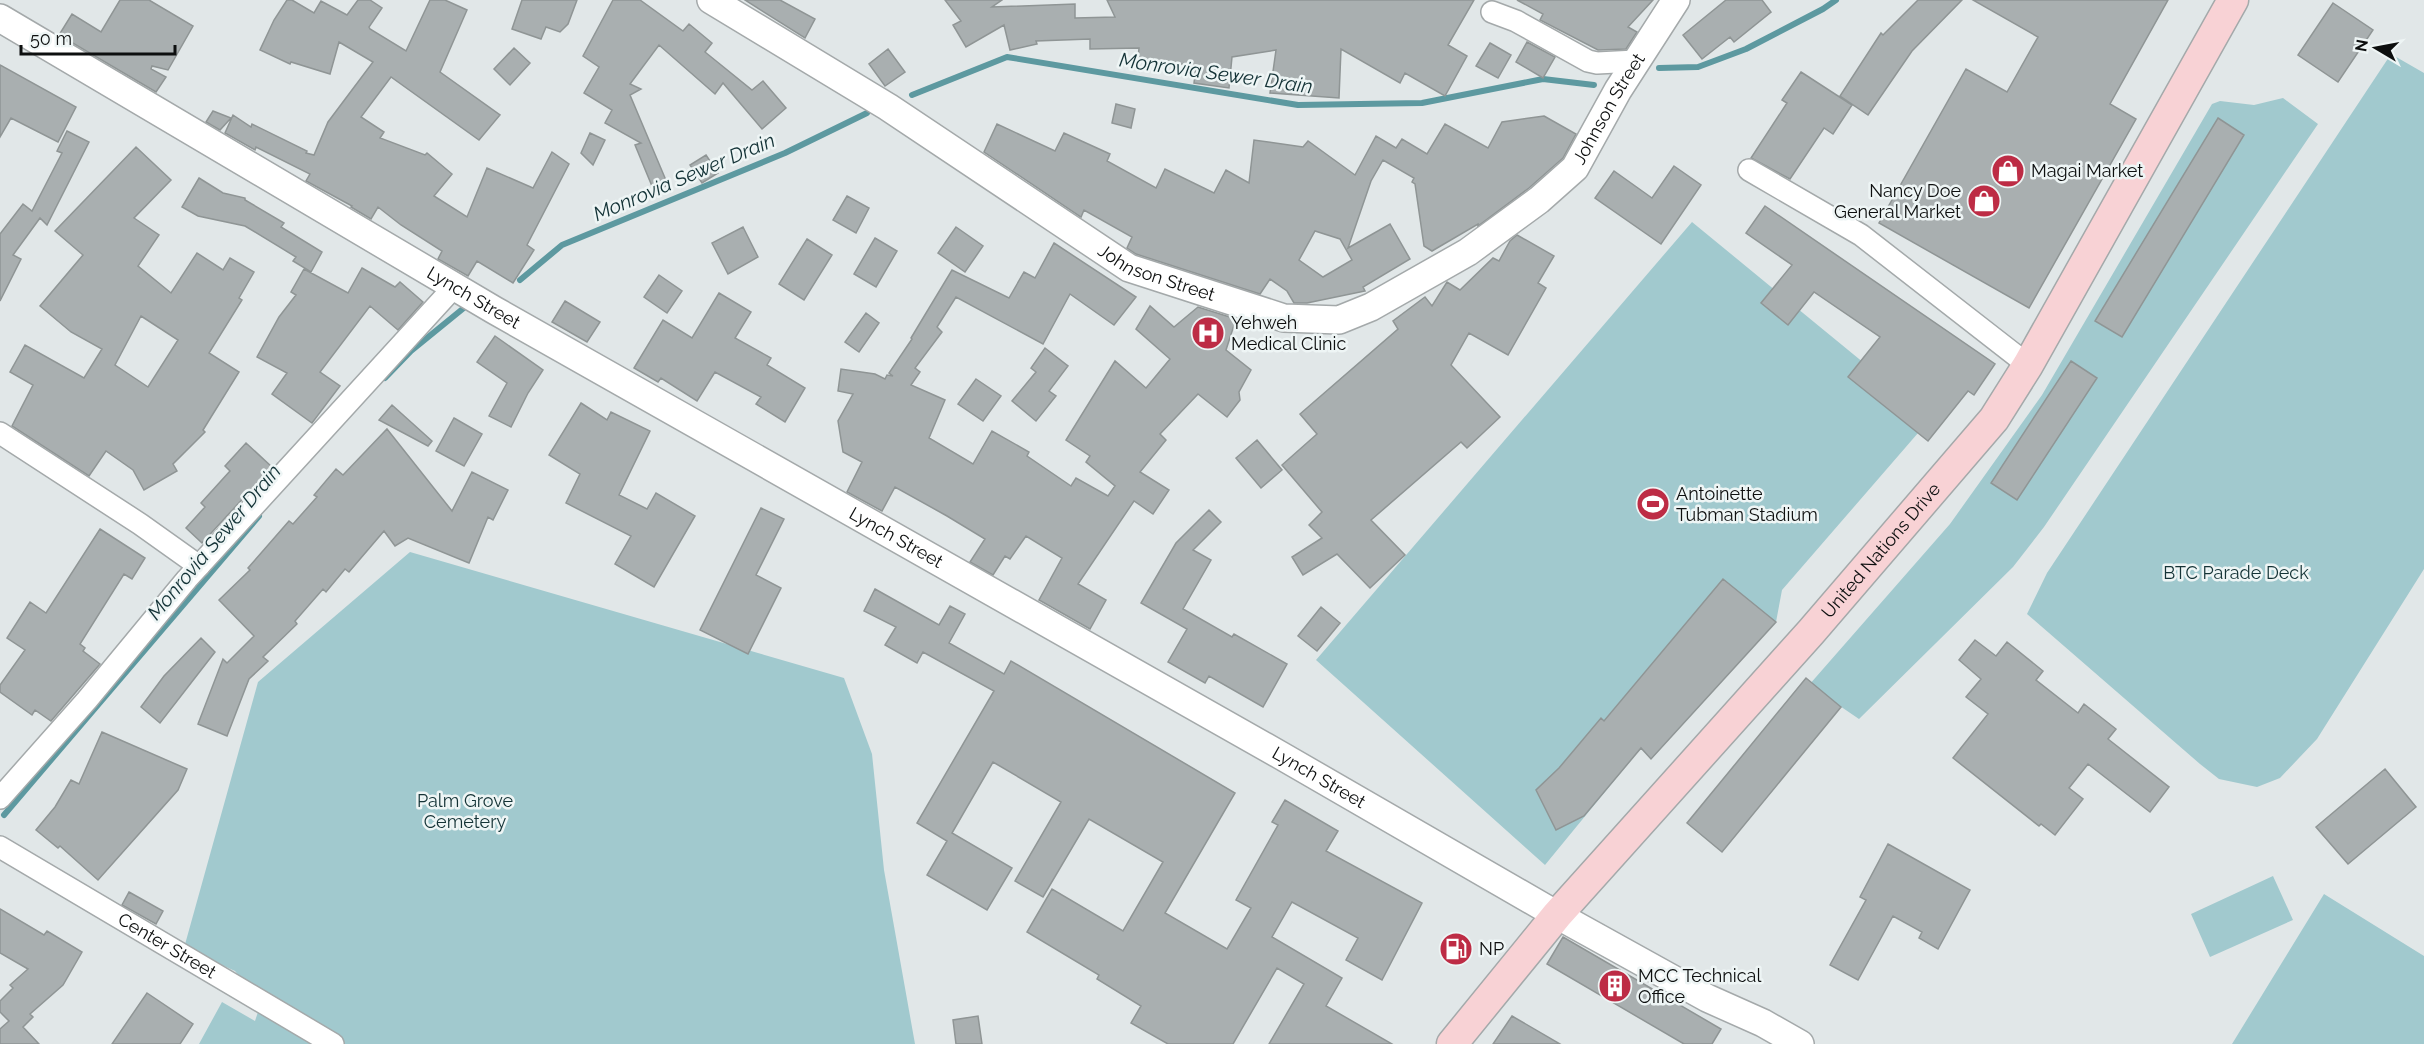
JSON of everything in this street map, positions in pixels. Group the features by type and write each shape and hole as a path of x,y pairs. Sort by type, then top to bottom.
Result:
{"main road":[{"name":"United Nations Drive","path":"1452,1044 1557,915 1811,632 1994,419 2028,365 2233,0"}],"street":[{"name":"Johnson Street","path":"711,0 888,107 1129,268 1284,318 1339,320 1371,307 1468,252 1539,200 1575,168 1636,61 1676,0"},
{"path":"1492,12 1516,21 1588,61 1597,63 1636,61"},
{"name":"Lynch Street","path":"0,18 454,287 1280,755 1557,915 1707,998 1763,1023 1800,1044"},
{"path":"1749,170 1861,235 2028,365"},
{"path":"0,798 87,700 199,566 454,287"},
{"path":"0,434 140,524 199,566"},
{"name":"Center Street","path":"0,847 333,1044"}],"green space":[{"name":"BTC Parade Deck","path":"2391,54 2424,73 2424,569 2317,739 2280,778 2257,787 2219,779 2027,614 2047,573"},
{"path":"2283,98 2318,124 2044,527 2013,567 1859,719 1809,685 1950,524 2042,395 2212,104 2220,101 2254,105"},
{"name":"Antoinette Tubman Stadium","path":"1692,222 1931,418 1782,590 1776,622 1651,759 1641,748 1545,865 1316,660"},
{"name":"Palm Grove Cemetery","path":"410,552 844,678 872,754 884,870 915,1044 199,1044 222,1002 255,1021 261,1003 235,971 184,948 258,682"},
{"path":"2273,876 2293,920 2210,957 2191,914"},
{"path":"2324,894 2424,956 2424,1044 2232,1044"}],"building":[{"path":"120,0 149,0 193,26 168,70 152,66 151,69 166,77 156,92 59,35 72,14 101,32"},
{"path":"287,0 292,0 314,13 321,1 347,15 358,0 370,0 382,8 369,27 370,29 406,51 430,0 445,0 467,10 440,72 500,115 479,140 391,77 361,117 384,132 380,138 425,155 427,153 452,174 434,196 467,217 487,168 533,188 552,152 569,164 527,245 534,250 513,283 477,261 468,276 438,259 442,251 401,225 378,207 371,219 306,181 310,174 256,147 255,150 225,133 233,115 251,127 252,124 314,155 328,122 373,62 339,42 330,74 291,62 290,64 260,50 274,20"},
{"path":"522,0 577,0 568,24 560,32 546,27 541,39 512,29"},
{"path":"613,0 640,0 683,31 689,24 712,43 705,52 752,90 763,81 786,108 762,129 723,83 715,94 659,45 630,84 641,89 630,95 668,185 654,191 635,145 641,143 605,123 612,110 584,93 599,67 583,56"},
{"path":"745,0 780,0 815,19 805,38"},
{"path":"945,0 1002,0 992,7 1075,4 1075,18 1115,17 1107,0 1474,0 1448,45 1467,56 1445,96 1405,73 1400,83 1341,49 1339,98 1270,93 1276,50 1232,57 1229,88 1194,83 1196,66 1138,59 1139,48 1090,49 1090,39 1036,41 1037,44 1010,50 1004,25 966,47 953,25 961,21"},
{"path":"1517,0 1653,0 1628,27 1637,32 1626,49 1598,50 1540,20 1543,14"},
{"path":"1726,0 1762,0 1771,12 1734,42 1730,37 1702,59 1683,35"},
{"path":"1918,0 1962,0 1912,51 1868,115 1840,96 1881,33 1883,35"},
{"name":"Magai Market","path":"1973,0 2168,0 2110,104 2136,119 2029,308 1879,223 1966,69 2007,92 2038,37"},
{"path":"2333,3 2373,30 2338,82 2298,55"},
{"path":"1527,42 1555,57 1543,78 1516,62"},
{"path":"1490,43 1511,55 1498,78 1476,66"},
{"path":"514,48 530,63 510,85 494,69"},
{"path":"888,49 905,72 885,86 869,64"},
{"path":"0,65 76,107 58,142 11,118 0,137"},
{"path":"1801,72 1852,105 1833,134 1824,128 1790,179 1751,158 1787,103 1782,100"},
{"path":"1116,104 1135,109 1131,128 1112,123"},
{"path":"213,111 231,118 220,130 206,122"},
{"path":"1544,116 1576,134 1563,158 1529,188 1478,226 1478,224 1432,251 1424,246 1415,184 1412,182 1414,178 1383,160 1371,181 1348,248 1390,224 1410,259 1363,287 1365,291 1307,303 1294,303 1287,291 1270,279 1260,294 1136,254 1127,248 1132,237 1084,210 1081,217 984,152 997,124 1055,151 1064,133 1110,154 1107,161 1156,188 1165,169 1214,193 1226,170 1249,183 1254,140 1303,147 1308,141 1355,175 1376,136 1396,148 1402,139 1427,154 1445,124 1488,148 1502,122","holes":["1315,231 1340,239 1352,260 1323,277 1299,260"]},
{"path":"2218,118 2244,135 2122,337 2095,321"},
{"path":"67,131 89,142 47,225 40,218 13,255 21,259 0,301 0,234 23,204 32,211 62,153 57,151"},
{"path":"590,133 605,140 593,165 581,153"},
{"path":"136,147 171,180 134,218 159,235 138,266 171,293 197,253 223,270 230,258 254,272 239,298 242,300 209,353 239,372 203,430 205,432 173,464 177,471 144,490 133,470 106,451 89,476 12,426 33,385 10,372 25,345 84,378 102,349 71,332 40,306 83,255 55,231","holes":["141,316 178,340 148,387 115,365"]},
{"path":"706,155 718,173 702,183 690,165"},
{"path":"1674,166 1701,185 1661,244 1595,198 1614,171 1652,198"},
{"path":"199,178 223,193 245,198 284,223 281,227 322,252 311,272 293,261 296,257 245,226 198,216 182,207"},
{"path":"847,196 869,208 856,233 833,220"},
{"path":"1765,206 1995,364 1974,395 1968,391 1928,441 1848,377 1880,337 1814,292 1788,325 1761,303 1792,265 1746,233"},
{"path":"743,227 758,257 728,274 712,243"},
{"path":"956,227 983,246 965,272 938,253"},
{"path":"1517,235 1554,256 1538,283 1546,288 1508,355 1469,333 1451,365 1500,417 1467,448 1461,442 1371,520 1405,555 1370,588 1337,554 1303,575 1292,557 1322,538 1309,525 1322,512 1282,465 1317,434 1300,414 1398,329 1393,321 1425,297 1432,306 1447,282 1460,290 1493,258 1499,261 1510,241"},
{"path":"875,238 897,251 876,287 854,274"},
{"path":"807,239 832,255 804,300 779,284"},
{"path":"1054,243 1136,297 1114,325 1070,294 1043,344 956,297 937,327 942,332 915,368 920,372 911,385 945,400 929,438 973,464 992,431 1029,452 1027,456 1071,486 1076,478 1108,496 1115,486 1086,462 1090,456 1066,440 1115,361 1146,388 1170,359 1136,329 1150,306 1174,327 1198,307 1236,319 1226,350 1251,370 1239,392 1240,400 1227,417 1198,394 1160,434 1166,440 1140,472 1169,490 1153,514 1134,501 1078,584 1106,600 1090,629 1039,600 1062,558 1026,536 1010,559 1005,556 993,575 970,562 985,539 947,516 895,487 882,511 847,492 862,462 843,452 838,421 853,394 838,391 841,369 875,374 885,379 887,375 893,376 889,373 912,339 952,270 1009,298 1024,272 1035,278"},
{"path":"362,268 395,287 400,282 423,302 398,330 370,306 320,372 340,386 312,423 272,394 287,373 257,357 279,317 296,295 291,292 304,269 348,293"},
{"path":"659,275 682,291 667,313 644,297"},
{"path":"719,293 751,312 735,338 771,358 767,365 805,388 785,422 756,404 761,397 715,372 697,401 661,378 658,382 634,368 663,320 692,338"},
{"path":"565,301 600,322 587,342 552,322"},
{"path":"866,313 879,323 859,352 845,342"},
{"path":"495,336 543,370 528,393 511,427 489,416 507,383 477,362"},
{"path":"1045,348 1068,366 1049,391 1056,396 1036,421 1012,401 1036,372 1031,368"},
{"path":"2071,361 2097,378 2017,500 1991,483"},
{"path":"976,379 1001,396 983,421 958,404"},
{"path":"581,403 607,420 611,412 650,431 619,495 647,509 656,493 695,516 654,587 615,564 631,536 566,503 580,474 549,455"},
{"path":"392,405 432,441 428,446 379,420"},
{"path":"454,418 482,434 464,466 436,451"},
{"path":"387,429 452,511 472,472 508,490 493,520 488,517 469,563 408,538 395,546 384,531 349,572 345,569 326,592 323,589 295,621 297,624 263,657 268,661 249,679 227,736 198,724 223,659 227,663 254,636 219,600 250,570 248,568 289,521 293,524 317,497 314,495 336,469 343,475"},
{"path":"1257,440 1282,470 1261,488 1236,458"},
{"path":"246,443 272,467 202,543 186,528 205,507 201,503 230,471 225,466"},
{"path":"761,508 784,519 756,575 781,588 748,654 700,630"},
{"path":"1209,510 1221,522 1193,550 1211,560 1183,609 1232,637 1234,634 1287,664 1263,707 1209,676 1205,683 1168,662 1187,629 1141,603 1176,543"},
{"path":"100,529 145,558 132,579 124,574 80,644 85,648 83,651 100,664 51,721 35,710 32,715 0,692 0,685 25,650 7,638 30,602 46,613"},
{"path":"1723,579 1776,622 1651,759 1641,748 1584,816 1556,830 1536,790 1559,768 1601,718 1604,721"},
{"path":"875,589 939,625 950,606 965,614 949,643 1004,674 1011,661 1235,793 1165,913 1227,949 1251,908 1236,900 1278,825 1272,822 1285,800 1338,831 1326,851 1422,903 1382,980 1346,960 1358,938 1292,902 1272,937 1342,978 1326,1006 1392,1044 1269,1044 1304,984 1277,968 1233,1044 1168,1044 1131,1023 1141,1006 1097,979 1099,975 1027,932 1052,889 1123,931 1163,862 1089,819 1043,897 1015,881 1061,802 993,762 952,833 1012,868 987,910 927,875 947,841 917,823 994,691 923,652 917,663 885,645 896,627 864,611"},
{"path":"1321,607 1340,623 1317,651 1298,636"},
{"path":"201,638 215,652 160,723 141,707 164,676"},
{"path":"1975,640 1996,656 2007,642 2043,671 2036,680 2078,713 2084,704 2116,729 2108,739 2169,787 2150,812 2088,764 2069,788 2083,799 2055,835 2041,824 2039,826 1953,758 1988,714 1966,697 1981,679 1959,660"},
{"path":"1806,678 1841,707 1722,852 1687,823"},
{"path":"102,732 187,769 178,790 98,880 60,846 58,848 36,830 55,807 71,780 79,784"},
{"path":"2385,769 2416,807 2348,864 2316,827"},
{"path":"1888,844 1970,890 1938,949 1919,938 1922,932 1893,916 1858,980 1830,965 1866,900 1860,897"},
{"path":"129,892 163,911 156,924 122,905"},
{"path":"0,909 44,935 47,931 82,952 63,985 30,1014 33,1017 23,1027 39,1044 0,1044 0,1029 9,1021 0,1012 0,1001 13,988 10,985 28,969 0,953"},
{"name":"MCC Technical Office","path":"1563,937 1721,1029 1712,1044 1684,1044 1547,964"},
{"path":"147,993 193,1024 180,1044 112,1044"},
{"path":"978,1016 982,1044 956,1044 953,1020"},
{"path":"1512,1016 1560,1044 1493,1044"}],"waterway":[{"name":"Monrovia Sewer Drain","path":"1659,68 1698,67 1746,49 1836,0"},
{"name":"Monrovia Sewer Drain","path":"912,95 1007,57 1298,105 1422,103 1543,79 1594,85"},
{"name":"Monrovia Sewer Drain","path":"520,280 562,245 785,153 867,113"},
{"name":"Monrovia Sewer Drain","path":"385,378 411,351 465,307"},
{"name":"Monrovia Sewer Drain","path":"4,815 259,516"}],"place":[{"name":"Magai Market","path":"2008,171"},
{"name":"Nancy Doe General Market","path":"1984,201"},
{"name":"Yehweh Medical Clinic","path":"1208,333"},
{"name":"Antoinette Tubman Stadium","path":"1653,504"},
{"name":"NP","path":"1456,949"},
{"name":"MCC Technical Office","path":"1615,986"}]}
